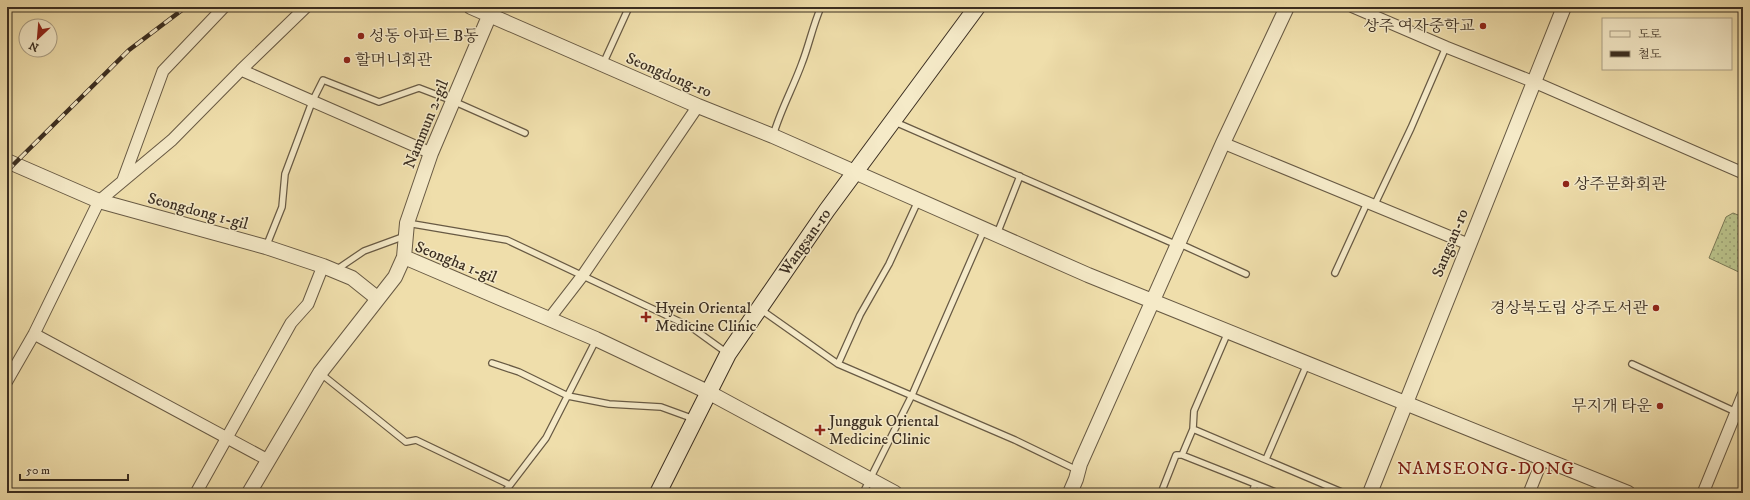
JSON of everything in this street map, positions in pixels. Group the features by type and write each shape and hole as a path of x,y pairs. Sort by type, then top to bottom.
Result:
{"main road":[{"name":"Wangsan-ro","path":"658,493 728,354 892,120 977,7"}],"street":[{"path":"123,180 163,71 224,7"},
{"path":"7,381 34,334 99,201 172,140 306,7"},
{"name":"Seongdong-ro","path":"471,7 492,11 603,64 698,106 774,136 854,173 1153,301 1628,493"},
{"path":"1070,493 1177,244 1223,142 1287,7"},
{"path":"1354,7 1446,47 1534,82 1743,173"},
{"name":"Sangsan-ro","path":"1370,493 1468,244 1564,7"},
{"name":"Nammun 2-gil","path":"404,257 406,230 431,153 492,11"},
{"path":"241,70 431,153"},
{"path":"549,319 583,275 698,106"},
{"path":"1223,142 1370,205 1468,244"},
{"name":"Seongdong 1-gil","path":"7,161 99,201 266,247 329,269 352,278 378,298"},
{"name":"Seongha 1-gil","path":"249,493 320,373 395,277 404,257 596,339 708,392 895,493"},
{"path":"196,493 291,323 308,304 329,269"},
{"path":"34,334 268,460"},
{"path":"1703,493 1743,395"},
{"path":"1529,493 1543,458"}],"lane":[{"path":"603,64 629,7"},
{"path":"774,136 778,120 802,64 816,17 821,7"},
{"path":"1335,272 1411,128 1446,47"},
{"path":"266,247 282,207 285,174 312,102 323,80 379,102 419,88 453,101 525,133"},
{"path":"892,120 1246,274"},
{"path":"863,493 990,232 1020,176"},
{"path":"838,364 860,315 889,264 919,200"},
{"path":"329,269 406,230 508,240 691,327 728,354"},
{"path":"759,309 838,364 1015,440 1079,470"},
{"path":"1182,455 1193,429 1194,411 1228,331"},
{"path":"504,493 546,438 596,339"},
{"path":"492,363 519,372 568,396 609,404 661,407 695,419"},
{"path":"1266,459 1307,363"},
{"path":"1632,364 1736,412"},
{"path":"320,373 406,442 416,440 510,485"},
{"path":"1193,429 1344,493"},
{"path":"1161,493 1176,455 1182,455 1278,493"},
{"path":"1252,493 1255,484"}],"green space":[{"path":"1733,213 1743,217 1743,274 1709,258 1726,217"}],"railway":[{"path":"7,171 129,50 186,7"}],"place":[{"name":"상주 여자중학교","path":"1483,26"},
{"name":"성동 아파트 B동","path":"361,36"},
{"name":"할머니회관","path":"347,60"},
{"name":"상주문화회관","path":"1566,184"},
{"name":"경상북도립 상주도서관","path":"1656,308"},
{"name":"Hyein Oriental Medicine Clinic","path":"646,317"},
{"name":"무지개 타운","path":"1660,406"},
{"name":"Jungguk Oriental Medicine Clinic","path":"820,430"}],"district":[{"name":"NAMSEONG-DONG","path":"1486,469"}]}
